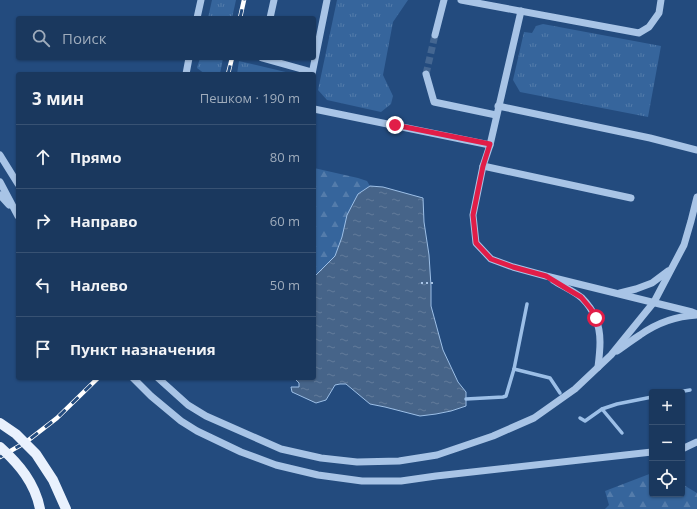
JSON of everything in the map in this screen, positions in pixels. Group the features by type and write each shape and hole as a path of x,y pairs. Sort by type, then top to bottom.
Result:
{"main road":[{"path":"0,423 16,434 36,454 53,480 66,509"},
{"path":"0,447 12,458 27,477 32,486 40,509"}],"street":[{"path":"197,16 200,0"},
{"path":"270,16 274,0"},
{"path":"316,54 327,0"},
{"path":"435,35 444,0"},
{"path":"461,0 639,34 649,27 659,13 661,0"},
{"path":"521,11 490,144 483,166 473,215 476,243 491,259 513,267 654,302 692,312 697,315"},
{"path":"186,72 189,60"},
{"path":"269,60 309,72"},
{"path":"312,72 315,60"},
{"path":"426,74 434,102 496,115"},
{"path":"498,106 697,150"},
{"path":"316,109 490,144"},
{"path":"0,155 16,181"},
{"path":"483,166 631,198"},
{"path":"0,182 16,212"},
{"path":"0,195 16,214"},
{"path":"160,380 188,405 206,416 281,449 321,458 357,462 399,461 437,455 493,436 534,418 575,389 611,354 654,302 684,245 697,197"},
{"path":"618,294 652,283 670,270"},
{"path":"546,276 581,297 591,309 596,318 599,330 600,343 598,367"},
{"path":"611,354 641,334 669,320 697,315"},
{"path":"135,380 151,396 181,421 203,434 241,452 276,465 318,475 362,481 401,481 649,452"},
{"path":"685,448 697,442"},
{"path":"685,449 697,448"}],"path":[{"path":"421,283 435,283"}],"green space":[{"path":"212,0 236,0 232,16 208,16"},
{"path":"337,0 408,0 393,22 383,75 393,96 391,104 381,112 327,100 318,90"},
{"path":"543,24 661,46 648,117 520,92 513,80 524,32 532,33 536,26"},
{"path":"199,60 223,60 220,72 202,72 197,68"},
{"path":"239,61 286,72 237,72"},
{"path":"316,168 358,178 367,181 370,186 358,194 335,256 319,273 316,274"},
{"path":"649,474 649,497 685,497 685,486 697,493 697,509 605,509 609,505 605,491"}],"water":[{"path":"370,186 383,187 423,198 424,222 429,255 431,306 443,350 458,382 466,392 466,406 451,411 420,416 370,404 346,384 335,385 326,400 316,403 292,392 291,387 299,387 299,383 296,380 316,380 316,275 335,256 342,237 347,215 358,194"}],"waterway":[{"path":"466,399 506,396 514,369 527,304"},
{"path":"514,369 550,378 560,393"},
{"path":"685,391 690,390"},
{"path":"580,418 585,421 602,409 617,404 649,398"},
{"path":"602,409 622,433"}],"tunnel":[{"path":"426,74 435,35"}],"railway":[{"path":"240,16 244,0"},
{"path":"228,72 232,60"},
{"path":"0,457 26,442 57,418 96,380"}],"route":[{"path":"395,125 490,144 483,166 473,215 476,243 491,259 546,276 581,297 596,318"}]}
